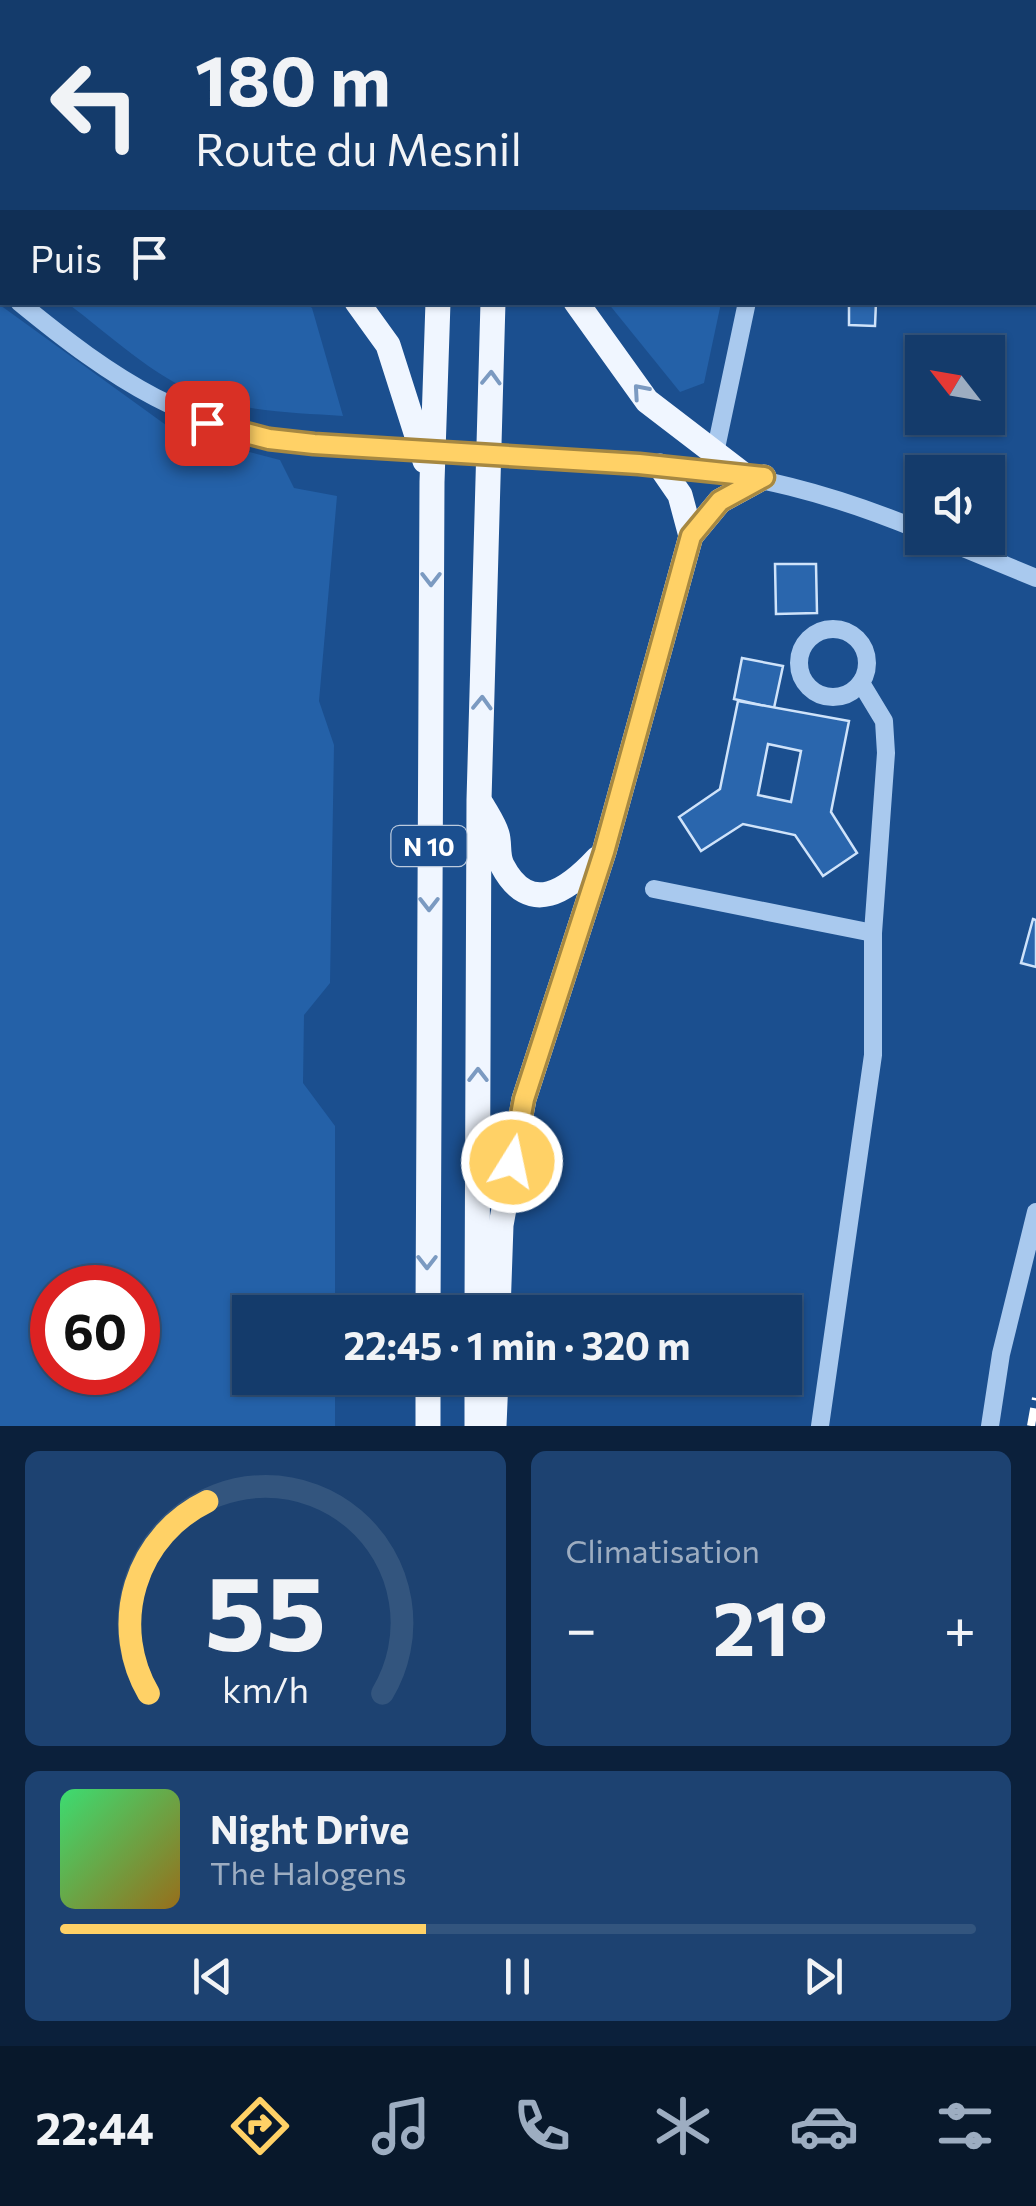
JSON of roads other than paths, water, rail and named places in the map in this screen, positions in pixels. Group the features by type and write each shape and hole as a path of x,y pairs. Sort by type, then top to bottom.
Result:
{"main road":[{"path":"358,305 388,345 432,482"},
{"name":"N 10","path":"428,1295 432,482 438,305"},
{"name":"N 10","path":"477,1295 479,800 493,305"},
{"path":"499,1295 501,1225 524,1099 604,852 691,536 720,501 752,475 715,453 647,400 578,305"},
{"path":"650,465 680,495 691,536"},
{"path":"479,800 497,833 499,861 511,879 530,892 552,894 570,888 604,852"},
{"path":"428,1395 428,1426"},
{"path":"477,1395 477,1426"},
{"path":"494,1426 495,1395"}],"street":[{"path":"23,305 104,370 146,396 240,433 314,444 752,475 844,498 905,524"},
{"path":"715,453 747,305"},
{"path":"980,555 1036,578"},
{"path":"820,1426 873,1055 873,934 886,753 884,722 860,683"},
{"path":"654,890 873,934"},
{"path":"990,1426 1001,1354 1036,1212"}],"railway":[{"path":"1031,1426 1036,1398"}]}
